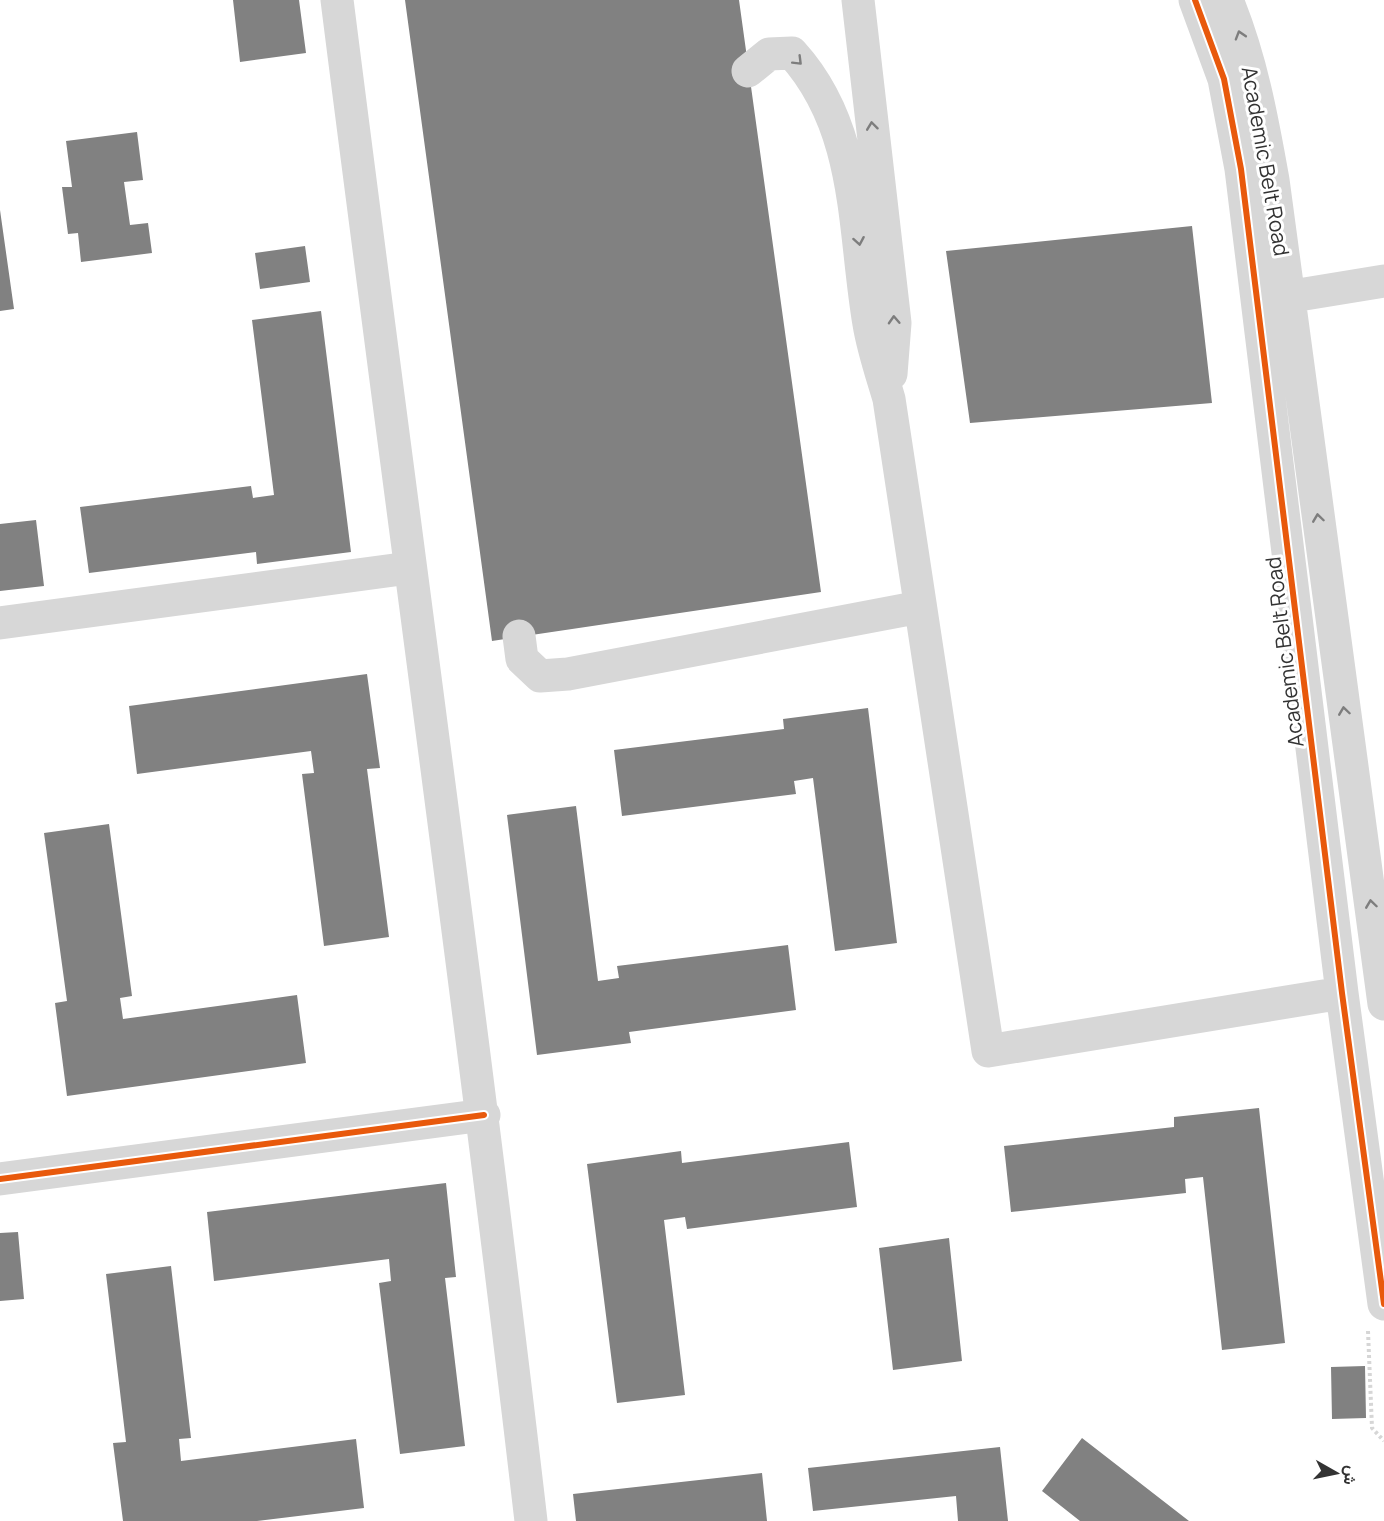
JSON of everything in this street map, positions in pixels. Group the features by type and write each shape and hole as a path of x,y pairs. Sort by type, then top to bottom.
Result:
{"street":[{"path":"338,0 409,568 484,1115 531,1521"},
{"path":"858,0 895,323 889,399"},
{"name":"Academic Belt Road","path":"1195,0 1224,80 1241,169 1273,299 1384,1004"},
{"name":"Academic Belt Road","path":"1227,0 1258,95 1273,180 1273,299 1342,993 1384,1304"},
{"path":"748,71 769,54 792,53 812,76 849,165 869,325 889,399 988,1051 1342,993"},
{"path":"1273,299 1384,281"},
{"path":"0,623 409,568"},
{"path":"519,636 522,659 540,676 568,674 920,607"},
{"path":"0,1179 484,1115"}],"path":[{"path":"1372,1428 1384,1441"}],"building":[{"path":"233,0 299,0 306,53 240,62"},
{"path":"405,0 739,0 821,592 492,641"},
{"path":"137,132 143,180 124,182 130,225 148,223 152,253 81,262 78,233 68,234 62,187 72,187 66,141"},
{"path":"0,210 14,309 0,311"},
{"path":"1192,226 1212,403 970,423 946,251"},
{"path":"305,246 310,282 260,289 255,253"},
{"path":"321,311 351,552 257,564 256,552 89,573 80,507 251,486 253,498 274,495 252,320"},
{"path":"36,520 44,586 0,591 0,524"},
{"path":"367,674 380,768 367,769 389,937 324,946 302,774 314,773 311,751 137,774 129,706"},
{"path":"868,708 897,943 835,951 813,778 794,781 796,794 622,816 614,750 784,729 783,719"},
{"path":"576,806 598,981 619,978 617,966 788,945 796,1010 629,1032 631,1043 537,1055 507,815"},
{"path":"109,824 132,996 120,998 123,1019 297,995 306,1063 67,1096 55,1003 67,1001 44,833"},
{"path":"1259,1108 1285,1343 1222,1350 1203,1177 1185,1179 1186,1193 1011,1212 1004,1146 1174,1127 1174,1117"},
{"path":"849,1142 857,1207 687,1229 685,1217 664,1220 685,1395 617,1403 587,1164 681,1151 682,1163"},
{"path":"446,1183 456,1277 445,1278 465,1446 400,1454 379,1283 391,1281 389,1259 214,1281 207,1212"},
{"path":"18,1232 24,1299 0,1301 0,1233"},
{"path":"949,1238 962,1361 893,1370 879,1248"},
{"path":"171,1266 191,1438 179,1439 181,1461 356,1439 364,1508 257,1521 123,1521 113,1443 126,1442 106,1274"},
{"path":"1365,1366 1366,1418 1332,1419 1331,1367"},
{"path":"1082,1438 1189,1521 1080,1521 1042,1491"},
{"path":"1000,1447 1008,1521 958,1521 956,1496 813,1511 808,1468"},
{"path":"762,1473 767,1521 576,1521 573,1494"}],"cycle path":[{"path":"1195,0 1224,79 1241,169 1342,993 1384,1304"},
{"path":"0,1179 484,1115"}]}
